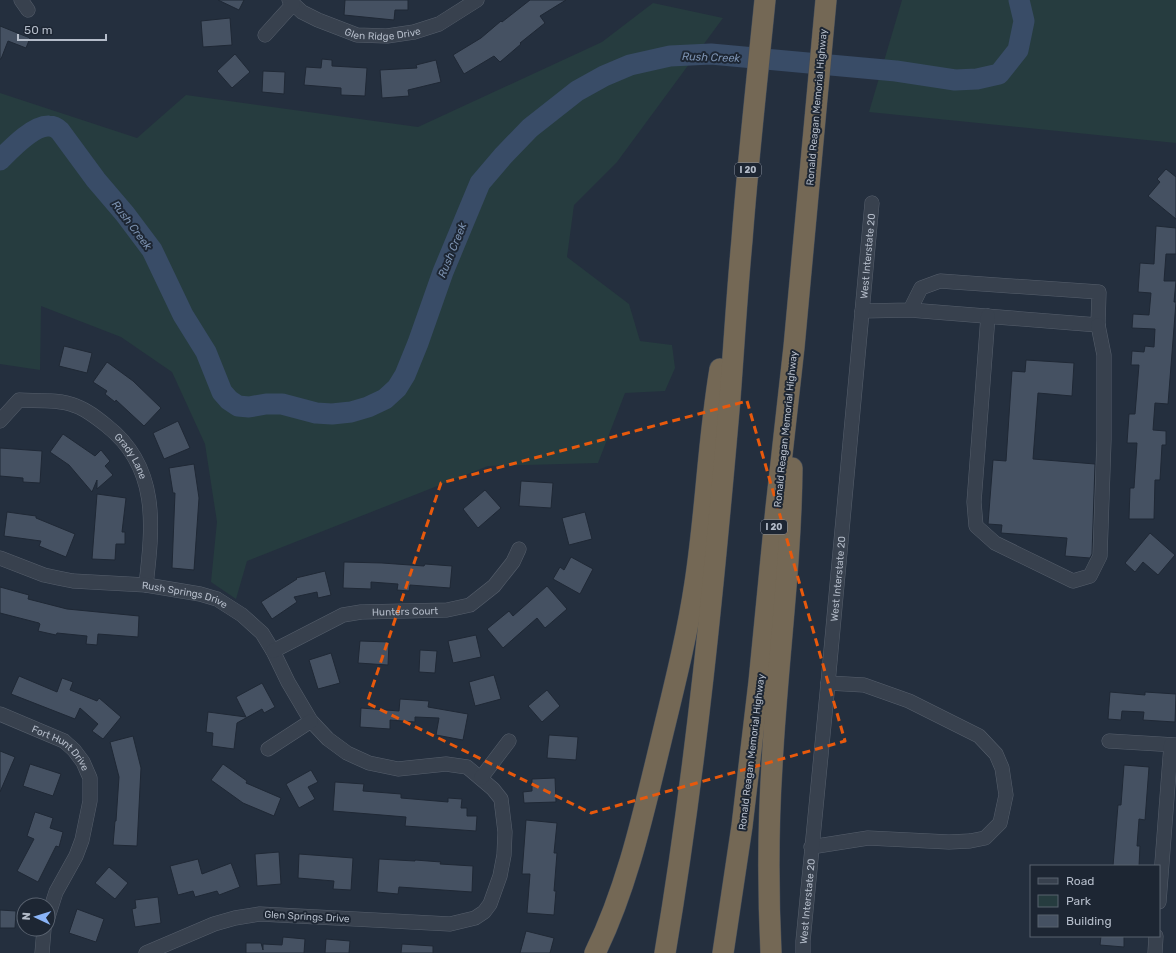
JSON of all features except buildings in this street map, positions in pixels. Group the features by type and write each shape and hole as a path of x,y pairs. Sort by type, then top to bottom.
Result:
{"highway":[{"name":"I 20","path":"665,953 681,854 707,639 730,398 742,238 765,0"},
{"name":"Ronald Reagan Memorial Highway","path":"723,953 743,818 794,347 822,30 826,0"},
{"path":"595,953 604,934 624,881 644,811 687,632 695,583 714,406 742,238"},
{"path":"771,953 768,869 772,765 792,514 794,347"}],"street":[{"name":"Glen Ridge Drive","path":"291,2 302,12 318,20 358,35 387,36 414,32 439,24 477,0"},
{"path":"265,35 291,2"},
{"name":"West Interstate 20","path":"803,953 811,847 828,683 872,203"},
{"path":"910,310 921,288 940,281 1099,292 1098,326 1104,355 1104,440 1100,556 1090,576 1073,581 995,543 976,526 974,502 988,316"},
{"path":"862,311 910,310 1098,326"},
{"name":"Grady Lane","path":"0,421 19,400 62,403 76,406 97,418 116,433 136,459 144,476 148,491 152,538 146,585"},
{"name":"Hunters Court","path":"273,651 343,615 361,612 460,609 470,605 494,586 513,562 519,549"},
{"name":"Rush Springs Drive","path":"0,558 44,575 73,581 146,585 200,594 217,600 242,614 262,633 311,721 328,739 347,753 369,763 398,769 446,764 467,767 481,778 501,799 505,832 504,855 500,876 490,904 484,912 475,918"},
{"path":"811,847 868,838 949,842 970,841 985,838 1000,823 1006,795 1002,768 996,754 979,736 909,701 864,685 828,683"},
{"name":"Fort Hunt Drive","path":"0,714 64,741 74,750 83,762 90,778 90,801 82,840 76,856 54,897"},
{"path":"268,749 311,721"},
{"path":"481,778 509,741"},
{"path":"1109,741 1173,745 1160,891"},
{"name":"Glen Springs Drive","path":"146,953 214,924 235,918 260,914 450,924 475,918"},
{"path":"42,953 43,937"},
{"path":"1155,953 1156,937"}],"highlighted area":[{"path":"747,401 845,741 591,813 367,703 441,483"}],"green space":[{"path":"902,0 1176,0 1176,143 869,112"},
{"path":"653,3 723,18 617,162 574,205 567,257 629,304 640,341 672,345 675,368 665,391 625,393 598,463 488,466 247,561 236,599 211,582 217,522 205,444 172,372 121,337 41,306 40,370 0,364 0,93 137,138 186,95 418,127 602,42"}],"waterway":[{"name":"Rush Creek","path":"0,160 22,139 36,129 50,126 55,127 60,131 96,180 125,214 152,250 183,315 206,352 222,392 229,400 238,406 249,407 266,404 282,404 316,413 332,414 351,412 368,407 385,399 397,388 405,375 443,272 480,183 530,128 577,91 604,76 630,65 670,56 711,54 896,71 955,80 977,79 999,74 1018,50 1024,21 1019,0"}]}
